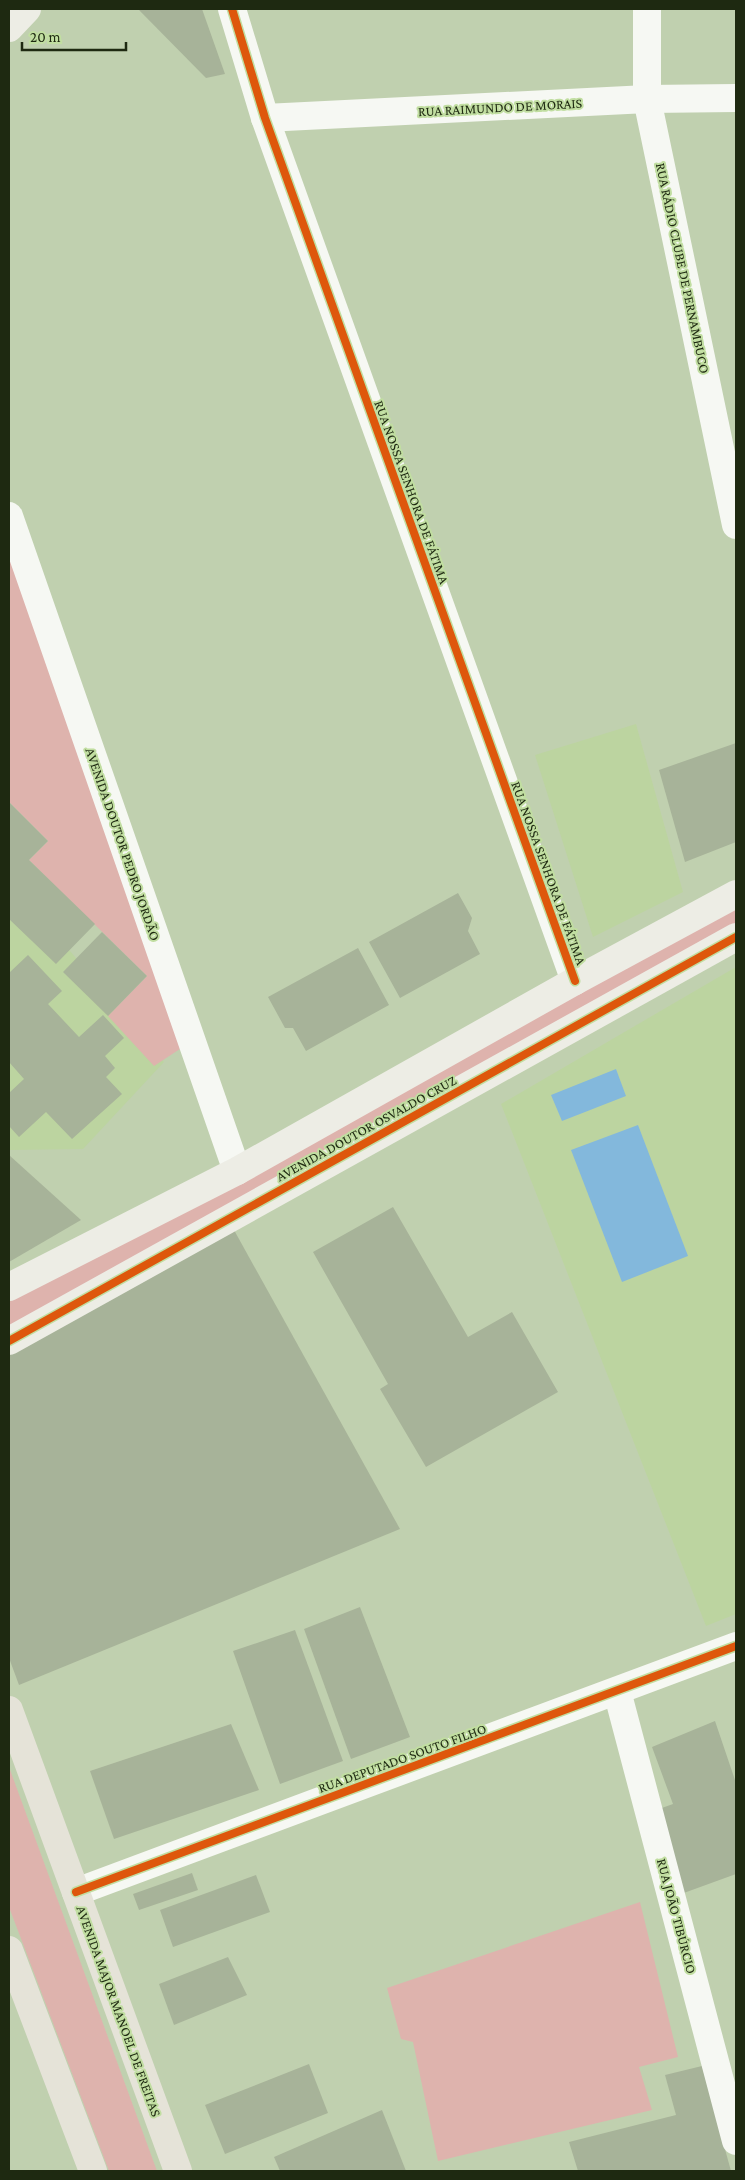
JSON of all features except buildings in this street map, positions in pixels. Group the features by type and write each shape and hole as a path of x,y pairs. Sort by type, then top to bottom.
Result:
{"main road":[{"name":"AVENIDA MAJOR MANOEL DE FREITAS","path":"9,1710 178,2171"},
{"path":"9,1950 93,2171"}],"street":[{"path":"9,28 27,9"},
{"name":"RUA NOSSA SENHORA DE FÁTIMA","path":"232,9 265,118 575,981"},
{"name":"RUA RÁDIO CLUBE DE PERNAMBUCO","path":"646,9 648,99 736,525"},
{"name":"RUA RAIMUNDO DE MORAIS","path":"265,118 648,99 736,98"},
{"name":"AVENIDA DOUTOR PEDRO JORDÃO","path":"9,518 237,1171"},
{"name":"AVENIDA DOUTOR OSVALDO CRUZ","path":"9,1287 237,1171 575,981 736,894"},
{"name":"AVENIDA DOUTOR OSVALDO CRUZ","path":"9,1341 736,937"},
{"name":"RUA DEPUTADO SOUTO FILHO","path":"76,1892 736,1646"},
{"name":"RUA JOÃO TIBÚRCIO","path":"617,1690 736,2141"}],"shaded area":[{"path":"13,555 183,1047 154,1066 108,1016 147,976 29,860 48,841 9,802 9,561"},
{"path":"636,724 683,892 593,937 535,755"},
{"path":"9,879 164,1062 83,1149 9,1150"},
{"path":"736,898 736,932 9,1332 9,1302 577,983"},
{"path":"736,967 736,1614 706,1626 501,1104"},
{"path":"9,1767 157,2171 109,2171 9,1907"},
{"path":"640,1902 678,2057 639,2067 652,2110 438,2161 413,2042 401,2039 387,1988"}],"water":[{"path":"616,1069 626,1096 562,1121 551,1095"},
{"path":"638,1125 688,1256 622,1282 571,1150"}],"cycle path":[{"path":"232,9 265,118 575,981"},
{"path":"9,1341 736,937"},
{"path":"76,1892 736,1646"}]}
